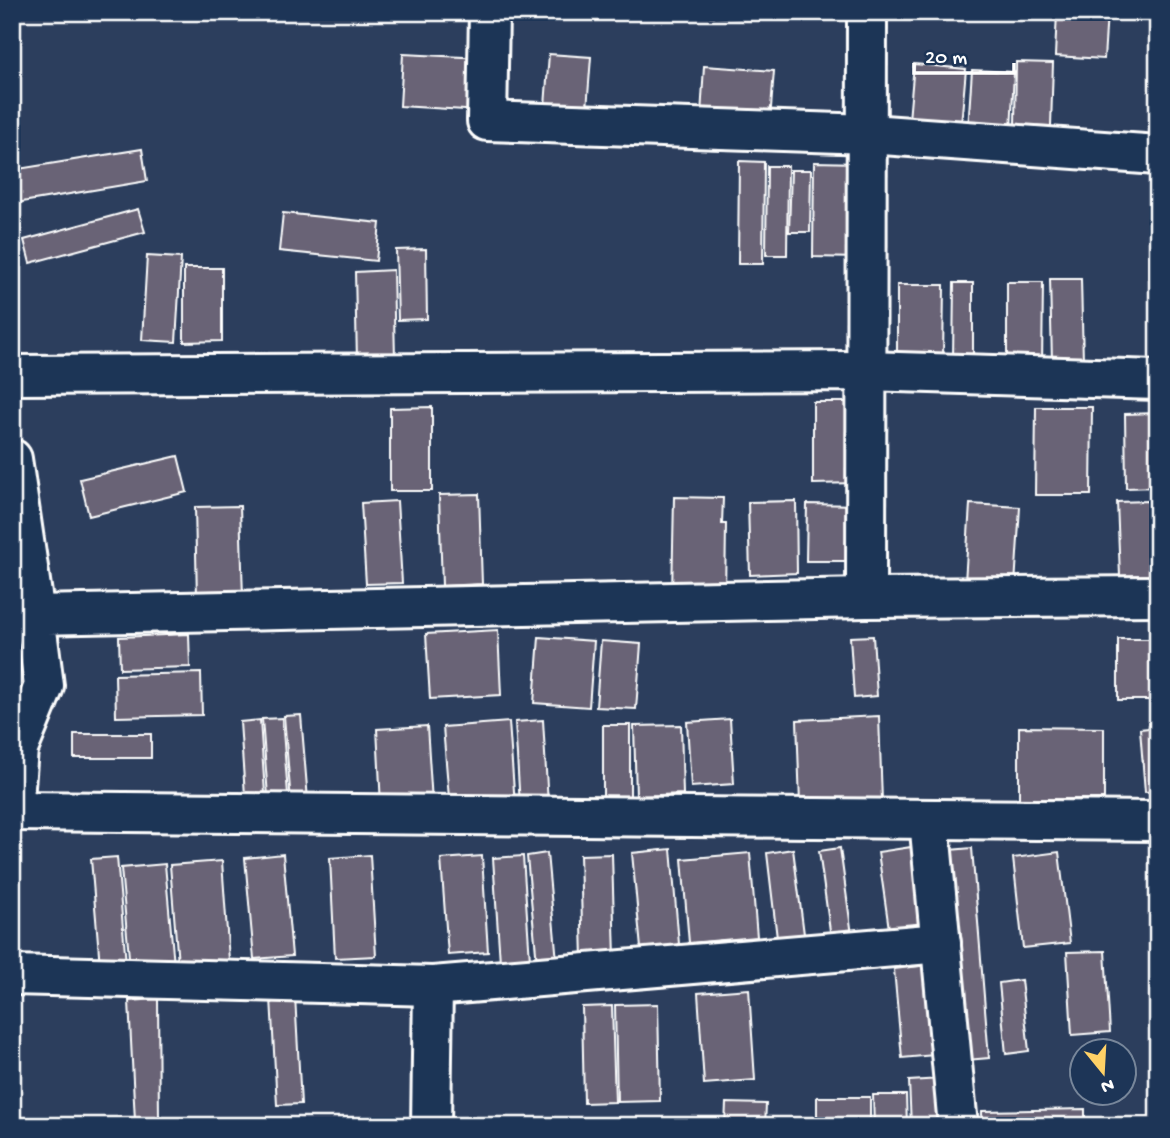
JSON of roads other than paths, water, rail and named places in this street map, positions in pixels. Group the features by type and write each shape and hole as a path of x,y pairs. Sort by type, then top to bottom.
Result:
{"street":[{"path":"489,12 487,121 869,134 1158,155"},
{"path":"866,598 869,134 867,12"},
{"path":"12,374 866,371 1158,380"},
{"path":"12,458 44,686 18,749 13,810 1158,821"},
{"path":"35,615 866,598 1158,596"},
{"path":"929,820 958,1126"},
{"path":"12,975 433,985 941,943"},
{"path":"431,1126 433,985"}]}
